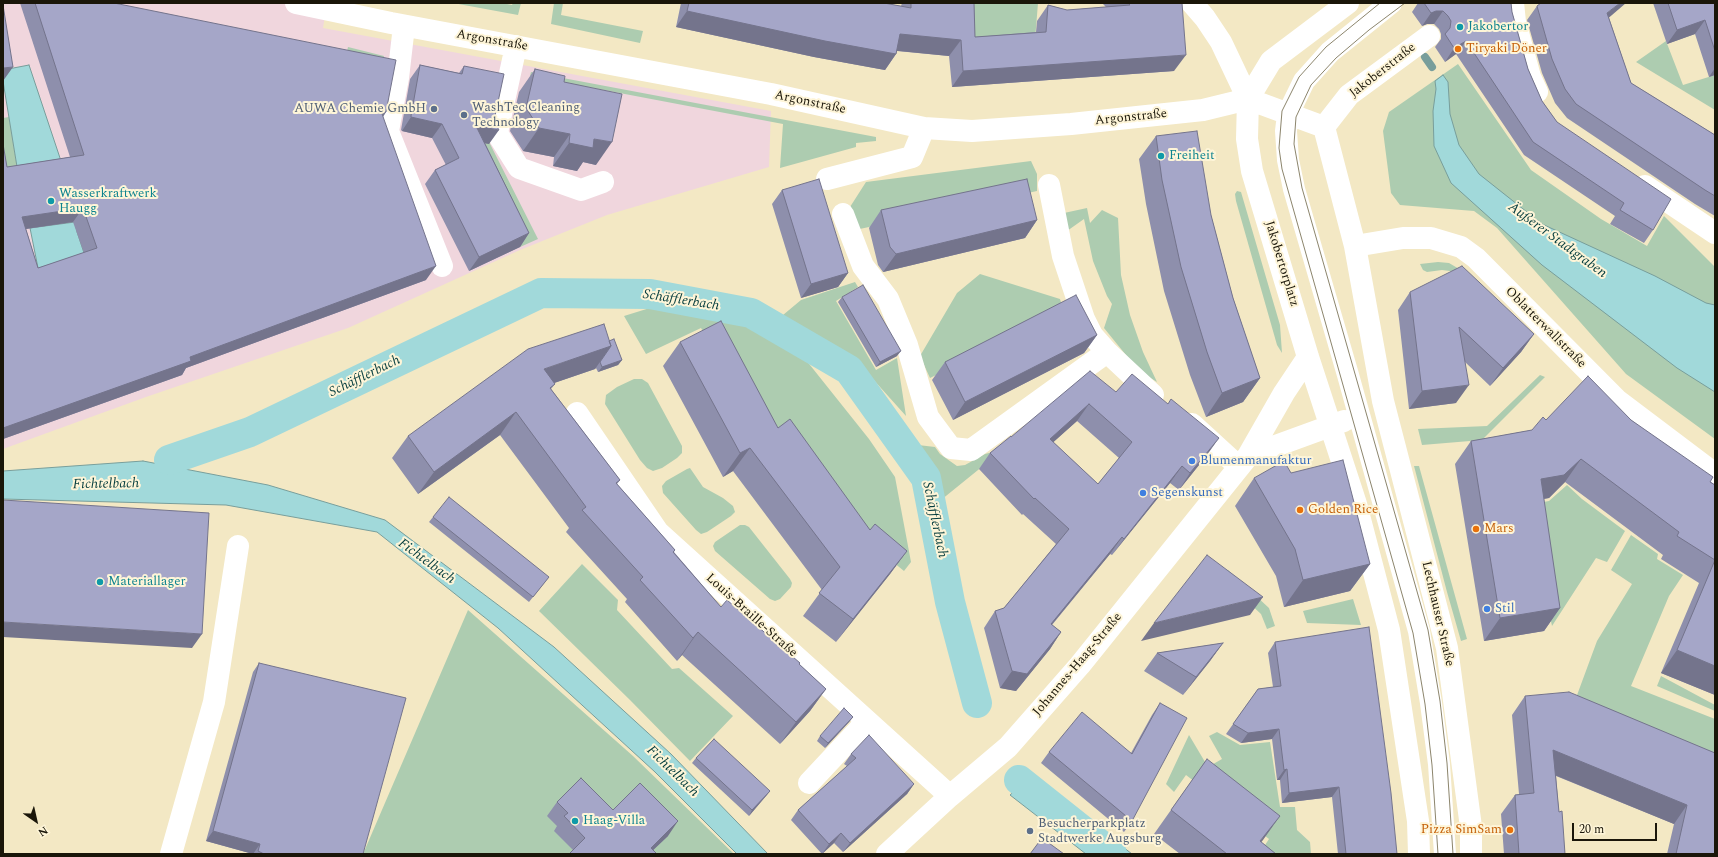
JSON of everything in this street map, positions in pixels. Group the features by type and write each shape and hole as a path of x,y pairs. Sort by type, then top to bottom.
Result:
{"street":[{"name":"Argonstraße","path":"296,3 404,26 795,99 924,128 972,131 1071,124 1203,110 1248,99"},
{"path":"1049,185 1063,256 1084,319 1092,335 1107,352 1151,393 1243,461 1300,436 1332,426 1358,415 1383,401 1355,246 1324,127 1248,99 1221,42 1205,18 1192,3"},
{"path":"1248,99 1271,61 1348,3"},
{"path":"1391,3 1330,52 1304,81 1288,114 1286,131 1288,160 1294,189 1419,631 1439,764 1445,854"},
{"path":"1513,3 1515,22 1530,77 1544,109"},
{"path":"404,26 398,78 388,131 442,266"},
{"name":"Jakoberstraße","path":"1324,127 1349,96 1429,36"},
{"path":"516,46 497,133 519,168 581,190 603,182"},
{"name":"Jakobertorplatz","path":"1248,99 1247,139 1252,171 1308,357 1332,426"},
{"path":"827,179 912,157 924,128"},
{"path":"1626,173 1715,233"},
{"path":"843,214 863,266 888,299 906,345 928,417 952,448 971,450 1107,352"},
{"name":"Oblatterwallstraße","path":"1355,246 1403,238 1431,238 1461,248 1476,258 1617,400 1715,474"},
{"name":"Johannes-Haag-Straße","path":"887,854 950,796 1008,747 1066,682 1243,461 1284,393 1308,357"},
{"name":"Lechhauser Straße","path":"1383,401 1447,648 1471,827 1472,854"},
{"name":"Louis-Braille-Straße","path":"577,413 658,532 950,796"},
{"path":"1332,426 1356,504 1389,630 1418,821 1419,854"},
{"path":"171,854 214,702 238,546"},
{"path":"809,783 867,721"}],"shaded area":[{"name":"WashTec Cleaning Technology","path":"3,3 327,3 323,28 771,111 769,167 607,215 520,250 348,328 146,397 3,449"}],"green space":[{"path":"453,3 502,3 512,5 513,3 521,3 518,15"},
{"path":"554,3 563,3 561,15 643,31 640,43 551,24"},
{"path":"963,3 1038,3 1035,40 966,44"},
{"path":"1666,41 1683,85 1715,75 1715,110 1636,62"},
{"path":"348,47 384,56 382,71 344,64"},
{"path":"1458,64 1531,170 1601,219 1647,246 1664,216 1715,267 1715,439 1626,374 1497,228 1474,211 1400,205 1391,193 1383,131 1389,112"},
{"path":"531,72 876,137 876,141 856,143 856,147 780,168 783,124 530,76"},
{"path":"9,117 19,179 3,209 3,118"},
{"path":"486,136 538,239 520,247 485,175 483,149"},
{"path":"1031,161 1037,174 1037,191 855,230 850,207 866,182"},
{"path":"1237,191 1241,192 1280,325 1282,353 1277,345 1236,201 1235,194"},
{"path":"1087,208 1090,223 1102,210 1118,218 1121,275 1130,315 1143,352 1157,382 1130,360 1104,328 1112,304 1107,296 1093,261 1084,219 1067,231 1064,213"},
{"path":"1438,262 1449,263 1466,273 1442,270 1427,272 1423,270 1420,264"},
{"path":"980,274 1060,299 1064,313 930,378 920,356 957,293"},
{"path":"855,282 858,287 836,301 876,370 897,358 906,416 863,368 783,315 801,300"},
{"path":"653,307 745,320 802,355 869,439 895,477 911,562 904,571 861,536 765,437 701,328 646,354 624,316"},
{"path":"1540,375 1545,377 1482,440 1422,445 1418,429 1487,426"},
{"path":"634,379 642,379 648,383 682,446 682,453 677,458 662,468 653,471 647,468 640,460 605,404 606,395 617,387"},
{"path":"918,445 935,447 940,454 957,466 965,465 985,454 993,452 999,453 941,500 935,478"},
{"path":"1414,466 1419,466 1467,639 1461,641 1447,592"},
{"path":"690,468 703,487 723,498 733,506 735,512 707,532 701,534 663,493 662,486 666,481"},
{"path":"1567,485 1582,499 1625,531 1607,562 1596,558 1552,626 1527,505 1549,501"},
{"path":"740,525 749,527 790,579 792,583 791,587 780,599 775,601 770,599 715,551 713,546 715,542"},
{"path":"1631,535 1658,554 1657,559 1683,575 1669,596 1631,686 1715,719 1715,769 1573,706 1597,641 1632,584 1611,570"},
{"path":"582,564 618,600 617,610 672,669 679,668 733,716 690,761 539,611"},
{"path":"1228,570 1269,608 1275,626 1267,629 1261,614 1221,577"},
{"path":"1353,599 1361,625 1307,623 1303,611"},
{"path":"468,610 633,756 734,854 363,854"},
{"path":"1661,676 1715,705 1715,711 1657,686"},
{"path":"1217,732 1240,745 1270,742 1280,807 1295,807 1297,830 1310,842 1311,854 1259,854 1269,839 1186,775 1174,792 1166,784 1189,735 1208,767 1222,759 1209,736"}],"water":[{"path":"29,65 62,164 19,179 3,81 3,70"},
{"name":"Äußerer Stadtgraben","path":"1443,75 1448,82 1450,114 1459,145 1479,174 1542,224 1655,276 1706,303 1715,305 1715,392 1677,368 1542,265 1451,183 1434,146 1433,111 1436,89 1435,81"},
{"path":"75,222 87,262 40,278 30,228"},
{"name":"Fichtelbach","path":"143,461 268,485 385,520 554,647 671,754 768,854 737,854 655,772 498,628 377,532 226,505 3,499 3,471"},
{"path":"1032,776 1132,854 1086,854 1010,795"}],"building":[{"path":"35,3 114,3 396,60 386,112 381,111 436,266 190,357 191,361 3,428 3,144 7,167 84,155","holes":["83,208 97,248 38,268 22,217"]},
{"path":"689,3 884,3 911,8 911,3 974,3 975,37 1046,32 1048,5 1067,10 1130,5 1128,3 1182,3 1186,55 963,71 961,40 900,34 896,54 825,41 687,11"},
{"path":"1424,3 1511,3 1512,12 1528,69 1542,101 1557,122 1671,199 1653,230 1620,210 1624,203 1533,142 1466,41 1454,48 1445,34 1450,28 1451,21 1448,16 1443,11 1431,13"},
{"path":"1541,3 1620,3 1607,13 1631,83 1715,135 1715,196 1576,104 1565,89 1552,59 1537,6"},
{"path":"1668,3 1715,3 1715,51 1705,20 1677,30"},
{"path":"3,5 13,67 3,68"},
{"path":"420,65 462,74 464,66 504,74 495,116 496,125 499,130 476,126 529,233 479,257 435,170 459,158 442,124 411,117"},
{"path":"535,69 565,76 564,82 622,94 612,142 594,139 593,148 569,143 570,134 539,128 526,108"},
{"path":"1197,131 1211,215 1233,298 1260,378 1222,393 1207,352 1181,267 1162,180 1156,136"},
{"path":"819,179 848,273 811,284 782,190"},
{"path":"1027,179 1037,220 896,254 890,247 881,210"},
{"path":"1462,266 1534,334 1503,368 1459,327 1469,385 1422,391 1410,292"},
{"path":"863,285 901,351 880,362 842,297"},
{"path":"1076,295 1097,335 965,402 945,362"},
{"path":"721,321 778,428 790,419 870,530 875,524 907,551 853,619 819,593 840,567 750,448 740,453 680,342"},
{"path":"604,324 611,346 544,369 555,384 550,388 620,480 616,483 675,550 673,552 721,607 727,600 800,663 799,664 826,689 796,722 698,632 693,638 640,580 643,577 582,510 586,507 516,412 434,472 408,436 528,349"},
{"path":"614,339 622,360 602,367 600,362 611,346 609,341"},
{"path":"1090,371 1116,392 1132,374 1168,404 1171,399 1219,438 1190,473 1182,466 1124,539 1122,537 1051,624 1061,632 1027,674 1012,671 995,611 1004,608 1069,529 1035,498 1034,499 990,453","holes":["1089,404 1132,442 1098,484 1050,439"]},
{"path":"1588,376 1631,420 1713,477 1710,482 1715,485 1715,560 1677,536 1679,532 1581,459 1564,475 1541,479 1560,608 1500,618 1471,441 1532,430 1543,417 1546,420"},
{"path":"1343,460 1370,564 1303,580 1295,549 1254,478 1284,461 1291,473"},
{"path":"449,497 549,577 533,597 433,517"},
{"name":"Materiallager","path":"3,500 209,513 202,634 3,622"},
{"path":"1207,555 1263,597 1154,623"},
{"path":"1715,560 1715,666 1677,650"},
{"path":"1369,627 1391,793 1397,854 1346,854 1339,787 1289,793 1287,769 1284,770 1279,729 1248,733 1233,724 1258,689 1281,686 1275,642"},
{"path":"1223,643 1196,677 1157,653"},
{"path":"259,663 406,698 363,854 264,854 258,851 260,844 213,831"},
{"path":"1569,692 1715,753 1715,854 1676,854 1687,805 1553,750 1559,812 1562,811 1565,854 1519,854 1515,795 1534,793 1525,696"},
{"path":"1160,703 1187,718 1132,821 1049,752 1082,712 1132,754"},
{"path":"844,708 853,717 828,743 820,736"},
{"path":"869,735 914,784 850,843 841,833 829,844 798,810 856,758 851,754"},
{"path":"714,739 770,791 752,810 696,758"},
{"path":"1207,759 1280,816 1260,841 1276,854 1227,854 1171,810"},
{"name":"Haag-Villa","path":"581,778 613,810 640,783 678,821 651,848 657,854 569,854 585,838 564,816 568,813 557,802"},
{"path":"1042,838 1064,854 1030,854"}],"waterway":[{"name":"Äußerer Stadtgraben","path":"1425,57 1432,67"},
{"name":"Schäfflerbach","path":"169,460 250,432 541,293 650,294 751,313 849,370 926,478 950,602 977,703"},
{"name":"Schäfflerbach","path":"1019,780 1112,854"}],"tram line":[{"path":"1380,3 1326,47 1299,77 1282,111 1279,148 1282,169 1413,633 1425,704 1432,765 1438,854"},
{"path":"1405,3 1369,30 1336,58 1311,85 1296,117 1294,144 1302,188 1428,630 1440,701 1447,763 1453,854"}],"place":[{"name":"Jakobertor","path":"1460,27"},
{"name":"Tiryaki Döner","path":"1458,49"},
{"name":"AUWA Chemie GmbH","path":"434,109"},
{"name":"WashTec Cleaning Technology","path":"464,115"},
{"name":"Freiheit","path":"1161,156"},
{"name":"Wasserkraftwerk Haugg","path":"51,201"},
{"name":"Blumenmanufaktur","path":"1192,461"},
{"name":"Segenskunst","path":"1143,493"},
{"name":"Golden Rice","path":"1300,510"},
{"name":"Mars","path":"1476,529"},
{"name":"Materiallager","path":"100,582"},
{"name":"Stil","path":"1487,609"},
{"name":"Haag-Villa","path":"575,821"},
{"name":"Pizza SimSam","path":"1510,830"},
{"name":"Besucherparkplatz Stadtwerke Augsburg","path":"1030,831"}]}
